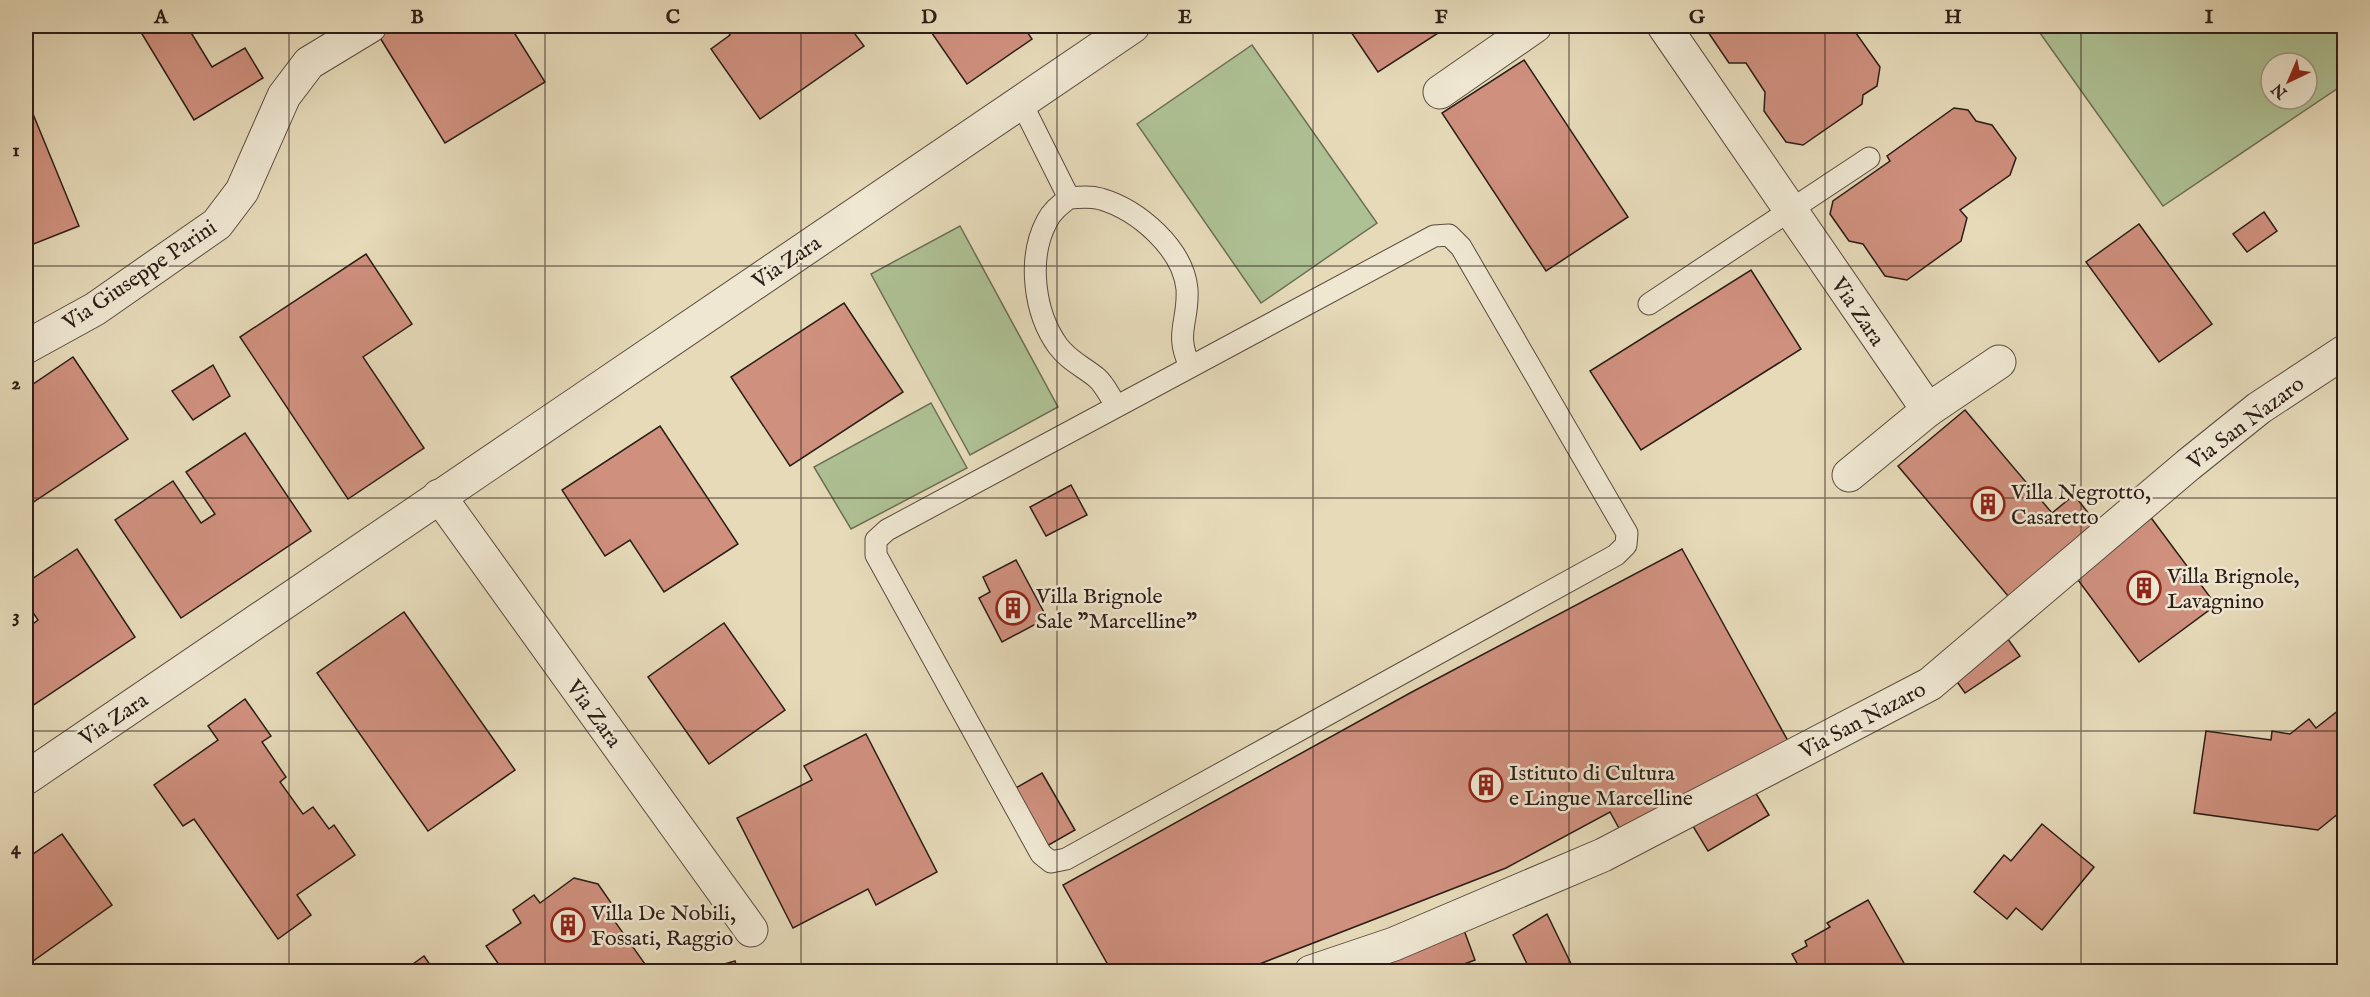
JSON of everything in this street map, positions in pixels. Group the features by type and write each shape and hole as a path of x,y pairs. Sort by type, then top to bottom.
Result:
{"street":[{"name":"Via Giuseppe Parini","path":"26,347 95,309 216,224 242,191 284,96 309,63 370,26"},
{"name":"Via Zara","path":"26,778 1133,26"},
{"path":"1440,92 1535,26"},
{"name":"Via Zara","path":"1664,26 1928,410"},
{"name":"Via San Nazaro","path":"1311,972 1394,944 1603,855 1930,684 2188,465 2259,408 2344,352"},
{"path":"1849,475 1928,410 1999,362"},
{"name":"Via Zara","path":"439,496 751,930"}],"lane":[{"path":"1021,102 1069,198"},
{"path":"1650,304 1869,158"},
{"path":"1116,405 1097,378 1083,370 1058,346 1046,323 1039,301 1036,275 1041,237 1051,215 1069,198 1099,198 1126,211 1158,236 1177,259 1187,287 1181,347 1190,366"},
{"path":"1449,235 1461,248 1627,533 1626,545 1616,555 1357,699 1066,859 1051,862 1041,854 876,555 876,540 887,530 1190,366 1434,236 1449,235"}],"green space":[{"path":"2035,26 2344,26 2344,84 2319,101 2319,51 2259,51 2259,111 2304,111 2163,206"},
{"path":"1252,45 1377,223 1261,303 1137,124"},
{"path":"960,226 1058,407 970,455 871,274"},
{"path":"931,403 967,468 851,529 814,467"}],"building":[{"path":"150,26 187,26 212,67 245,48 263,78 194,120 142,34 152,28"},
{"path":"379,26 510,26 545,82 445,143 374,28"},
{"path":"849,26 864,46 760,119 711,49 730,35 725,27"},
{"path":"927,26 1023,26 1032,39 967,84"},
{"path":"1347,26 1449,26 1378,72"},
{"path":"1709,26 1851,26 1880,67 1877,86 1863,95 1862,104 1803,145 1786,142 1764,111 1765,92 1746,63 1729,63 1708,32"},
{"path":"1524,60 1628,217 1546,271 1442,113"},
{"path":"26,97 79,226 26,247"},
{"path":"1954,108 1968,110 1976,121 1992,125 2016,158 2010,175 1960,210 1967,218 1961,241 1907,280 1885,276 1863,244 1849,241 1830,214 1833,201 1890,161 1887,156"},
{"path":"2264,212 2277,231 2247,252 2233,234"},
{"path":"2139,224 2212,324 2159,362 2086,262"},
{"path":"366,254 412,324 363,357 424,448 348,499 240,337"},
{"path":"1751,270 1801,349 1641,450 1590,371"},
{"path":"844,303 903,392 790,466 731,377"},
{"path":"73,357 128,439 26,507 26,389"},
{"path":"213,365 230,396 193,420 172,391"},
{"name":"Villa Negrotto, Casaretto","path":"1965,410 2052,513 2074,495 2101,529 2014,603 1898,466"},
{"path":"660,426 738,544 664,592 630,540 605,556 562,490"},
{"path":"245,433 311,531 181,618 115,520 173,481 201,523 215,514 186,472"},
{"path":"1071,485 1087,515 1046,536 1030,507"},
{"name":"Villa Brignole, Lavagnino","path":"2149,515 2216,605 2139,662 2072,572"},
{"path":"77,549 135,637 26,710 26,629 38,620 26,602 26,583"},
{"name":"Istituto di Cultura e Lingue Marcelline","path":"1682,549 1793,750 1625,839 1610,812 1506,868 1239,972 1112,972 1063,885 1410,693"},
{"name":"Villa Brignole Sale \"Marcelline\"","path":"1016,560 1047,618 1002,642 979,598 990,592 983,577"},
{"path":"404,612 515,770 428,831 317,673"},
{"path":"724,623 785,710 709,764 648,677"},
{"path":"2005,635 2020,656 1965,693 1950,672"},
{"path":"245,699 271,736 262,742 286,777 280,782 303,814 313,807 329,829 334,825 355,855 297,895 311,915 278,939 194,819 183,826 154,785 218,740 208,726"},
{"path":"2344,706 2344,809 2318,830 2194,813 2206,731 2271,740 2272,731 2290,734 2309,719 2316,728"},
{"path":"866,734 937,872 876,905 868,889 793,928 737,818 812,780 804,766"},
{"path":"1042,773 1075,830 1047,846 1014,789"},
{"path":"1752,787 1769,815 1708,851 1691,823"},
{"path":"2042,824 2094,867 2042,930 2016,908 2007,919 1974,892 2004,855 2011,861"},
{"path":"62,834 112,905 26,966 26,859"},
{"name":"Villa De Nobili, Fossati, Raggio","path":"574,878 598,884 616,910 613,919 645,964 642,972 504,972 486,946 521,923 513,910 534,895 540,903"},
{"path":"1868,900 1905,965 1899,968 1901,972 1802,972 1792,954 1807,946 1805,941 1830,927 1827,923"},
{"path":"1547,914 1575,972 1531,972 1513,935"},
{"path":"1464,930 1475,960 1443,972 1386,972 1382,959"},
{"path":"424,956 435,972 402,972"},
{"path":"735,961 738,972 699,972 700,971"}],"place":[{"name":"Villa Negrotto, Casaretto","path":"1988,504"},
{"name":"Villa Brignole, Lavagnino","path":"2144,588"},
{"name":"Villa Brignole Sale \"Marcelline\"","path":"1013,608"},
{"name":"Istituto di Cultura e Lingue Marcelline","path":"1486,785"},
{"name":"Villa De Nobili, Fossati, Raggio","path":"568,925"}]}
